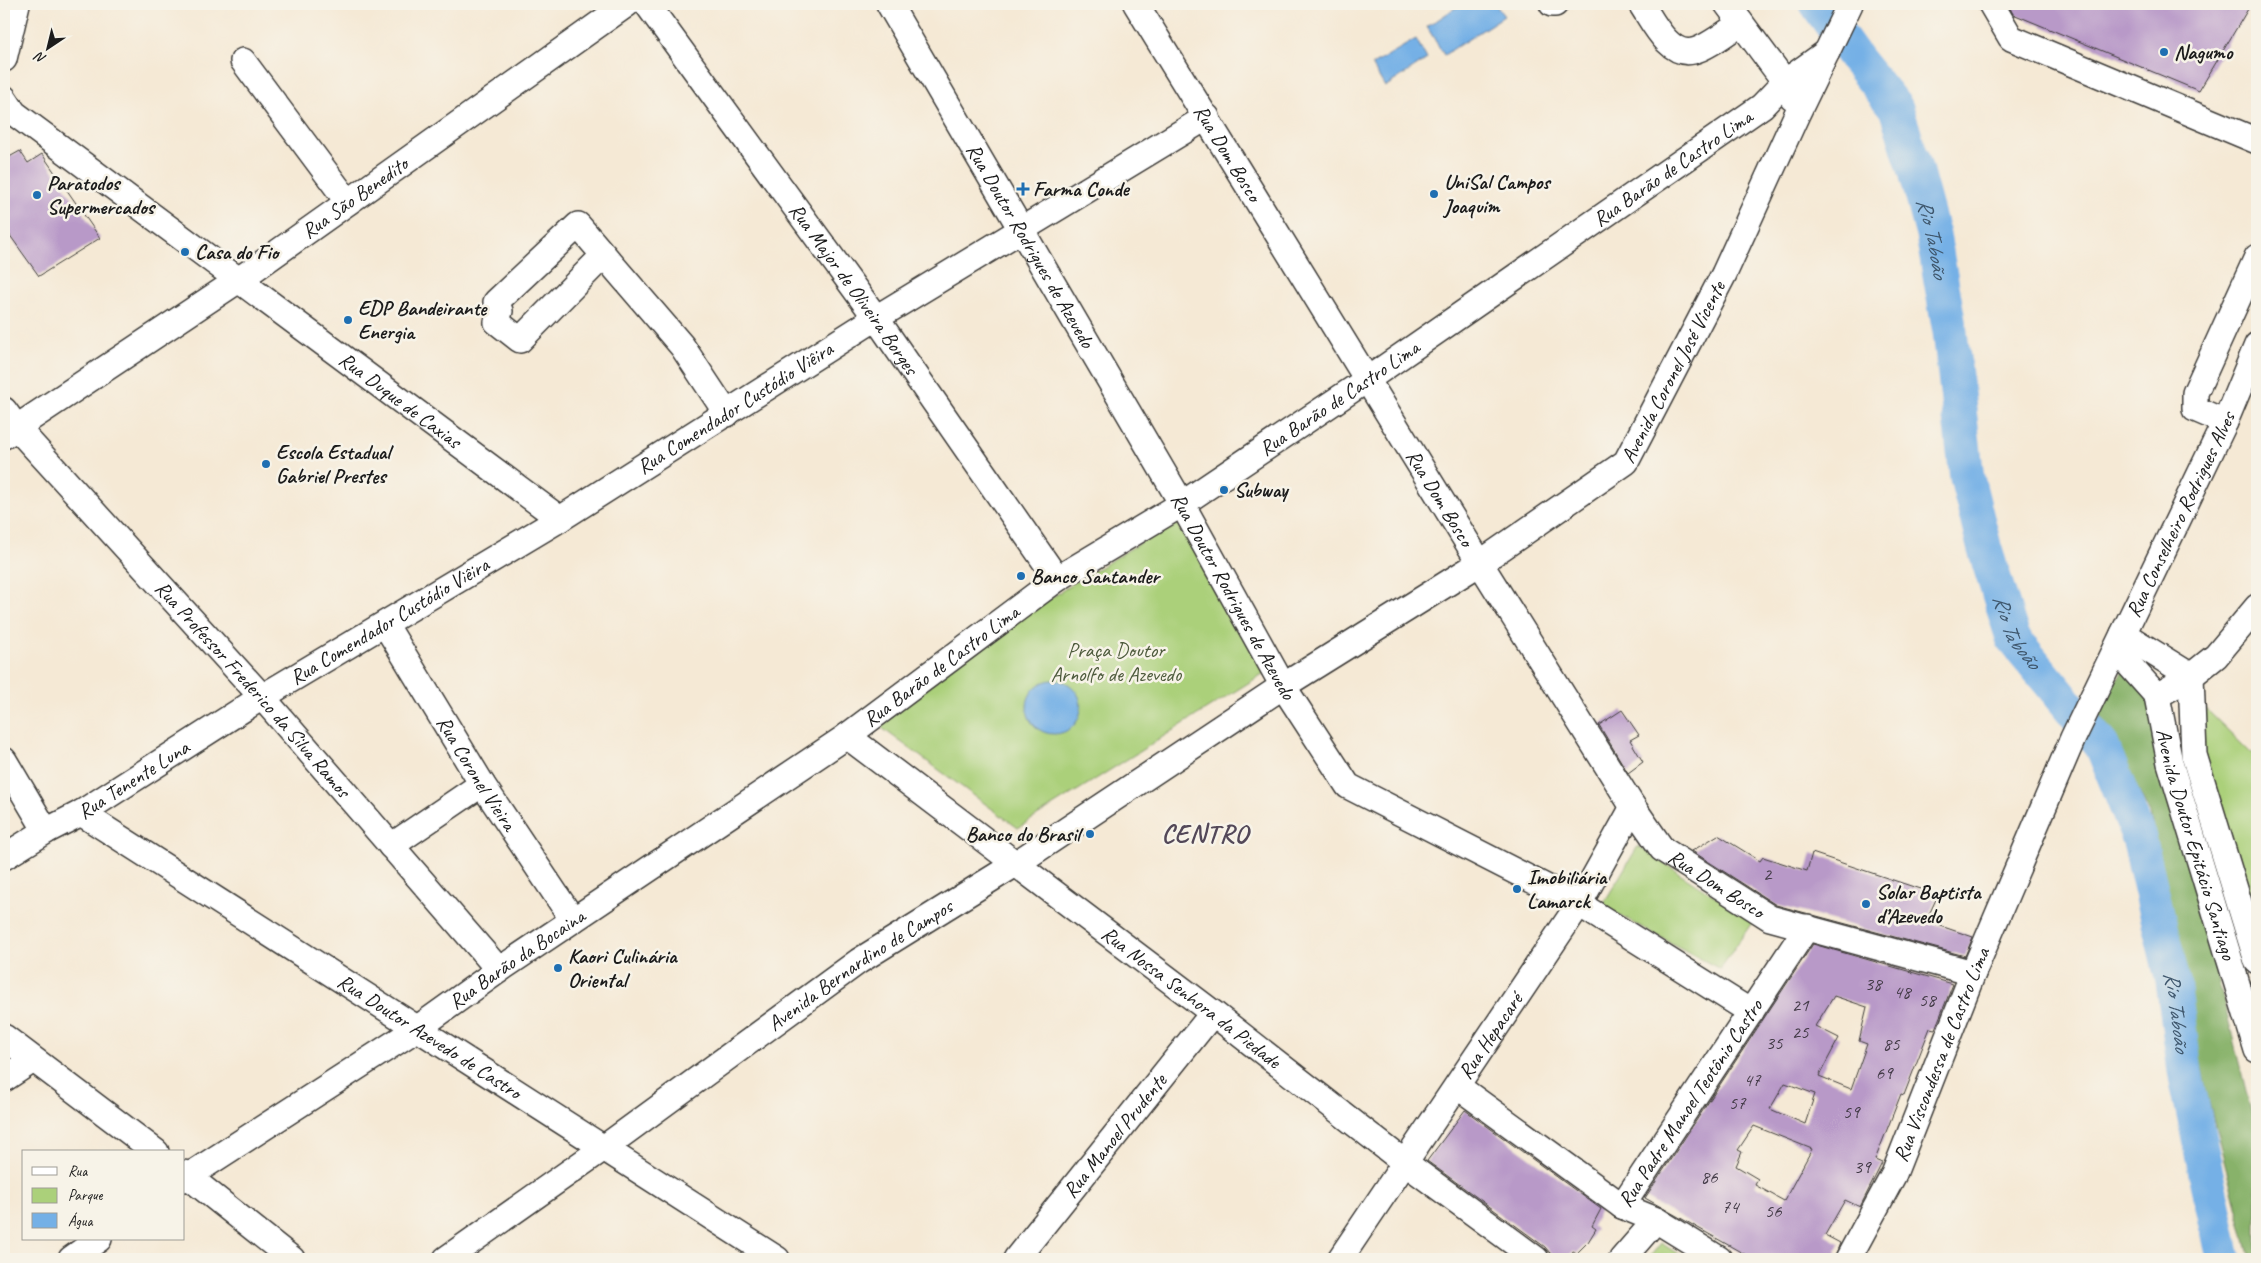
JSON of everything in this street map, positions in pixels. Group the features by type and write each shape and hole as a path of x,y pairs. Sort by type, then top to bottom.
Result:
{"street":[{"path":"4,59 17,4"},
{"name":"Rua São Benedito","path":"8,425 240,279 627,4"},
{"name":"Rua Major de Oliveira Borges","path":"647,4 876,318 1057,579"},
{"name":"Rua Doutor Rodrigues de Azevedo","path":"889,4 1182,504 1283,686 1348,786 1579,904 1751,1012"},
{"name":"Rua Dom Bosco","path":"1136,4 1480,563 1633,807 1662,849 1770,918 1807,926 1973,972"},
{"path":"1641,4 1663,36 1684,52 1695,51 1734,13 1785,82 1791,92 1797,114"},
{"name":"Avenida Coronel José Vicente","path":"1283,686 1480,563 1626,462 1724,274 1849,4"},
{"path":"1991,4 2011,38 2257,141"},
{"name":"Rua Barão de Castro Lima","path":"847,736 1057,579 1182,504 1368,379 1762,106 1785,82 1829,48"},
{"path":"243,61 348,202"},
{"name":"Rua Duque de Caxias","path":"4,98 14,113 240,279 560,519"},
{"path":"1762,106 1770,114 1785,140"},
{"name":"Rua Comendador Custódio Viêira","path":"262,697 560,519 876,318 1206,118"},
{"path":"604,255 520,340 497,322 500,310 496,302 578,226 604,255 682,346 727,414"},
{"path":"2224,422 2195,410 2195,393 2257,257"},
{"name":"Rua Conselheiro Rodrigues Alves","path":"2101,682 2224,422 2257,345"},
{"name":"Rua Professor Frederico da Silva Ramos","path":"8,425 262,697 499,970"},
{"path":"2120,642 2157,696 2191,676 2216,656 2257,607"},
{"name":"Rua Coronel Vieira","path":"384,624 482,784 574,920"},
{"path":"2120,642 2191,676"},
{"name":"Avenida Doutor Epitácio Santiago","path":"2191,676 2194,755 2257,961"},
{"name":"Rua Viscondessa de Castro Lima","path":"1848,1259 1894,1174 1973,972 2073,738 2101,682"},
{"name":"Avenida Bernardino de Campos","path":"446,1259 605,1147 859,961 1017,863 1283,686"},
{"name":"Avenida Doutor Epitácio Santiago","path":"2157,696 2170,763 2257,1050"},
{"name":"Rua Tenente Luna","path":"4,857 46,831 81,813 262,697"},
{"name":"Rua Nossa Senhora da Piedade","path":"847,736 1017,863 1404,1162 1536,1259"},
{"name":"Rua Barão da Bocaina","path":"185,1176 418,1028 499,970 847,736"},
{"path":"4,760 46,831"},
{"path":"391,846 482,784"},
{"name":"Rua Hepacaré","path":"1340,1259 1579,904 1633,807"},
{"name":"Rua Doutor Azevedo de Castro","path":"81,813 778,1259"},
{"name":"Rua Padre Manoel Teotônio Castro","path":"1622,1259 1656,1220 1622,1206 1807,926"},
{"name":"Rua Manoel Prudente","path":"1016,1259 1213,1013"},
{"path":"4,1037 153,1150"},
{"path":"4,1079 33,1060"},
{"path":"1457,1086 1622,1206"},
{"path":"185,1176 292,1259"},
{"path":"1656,1220 1719,1259"},
{"path":"71,1259 98,1240"}],"green space":[{"name":"Praça Doutor Arnolfo de Azevedo","path":"1181,518 1269,670 1018,828 871,720 1066,588"},
{"path":"2126,666 2147,692 2257,1135 2257,1259 2250,1259 2208,1099 2150,814 2097,708"},
{"path":"2199,702 2257,759 2257,925 2189,708"},
{"path":"1638,846 1753,921 1720,969 1602,906"},
{"path":"1661,1243 1686,1259 1648,1259"}],"water":[{"path":"1461,4 1495,4 1504,16 1444,55 1427,27"},
{"path":"1416,39 1427,59 1385,87 1372,65"},
{"path":"1054,680 1064,682 1073,688 1079,697 1081,707 1079,717 1073,726 1064,732 1054,734 1044,732 1035,726 1029,717 1027,707 1029,697 1035,688 1044,682"}],"building":[{"name":"Nagumo","path":"2008,4 2251,4 2199,91 2013,14"},
{"name":"Paratodos Supermercados","path":"20,151 28,163 42,154 100,238 39,276 4,227 4,160"},
{"path":"1622,710 1639,735 1630,740 1643,762 1628,773 1599,725"},
{"name":"Solar Baptista d’Azevedo","path":"1718,835 1760,861 1763,857 1807,871 1812,853 1938,895 1926,921 1973,937 1965,956 1776,905 1692,851"},
{"path":"1813,944 1953,984 1935,1029 1930,1028 1904,1095 1901,1094 1875,1160 1882,1163 1860,1207 1845,1200 1825,1235 1840,1243 1834,1259 1753,1259 1645,1198","holes":["1834,996 1867,1007 1859,1041 1867,1044 1851,1089 1819,1076 1839,1038 1815,1026","1785,1083 1815,1094 1805,1124 1770,1109","1754,1126 1812,1149 1784,1201 1755,1185 1758,1179 1736,1166 1742,1152 1738,1150"]},
{"path":"1465,1110 1601,1209 1592,1226 1596,1229 1588,1242 1577,1253 1573,1251 1566,1259 1555,1259 1545,1247 1427,1161"}],"waterway":[{"name":"Rio Taboão","path":"1817,4 1857,60 1896,108 1916,172 1933,235 1950,332 1967,478 1985,550 2013,638 2102,746 2139,838 2173,982 2185,1072 2224,1259"}],"place":[{"name":"Nagumo","path":"2164,52"},
{"name":"Farma Conde","path":"1023,189"},
{"name":"UniSal Campos Joaquim","path":"1434,194"},
{"name":"Paratodos Supermercados","path":"37,195"},
{"name":"Casa do Fio","path":"185,252"},
{"name":"EDP Bandeirante Energia","path":"348,320"},
{"name":"Escola Estadual Gabriel Prestes","path":"266,464"},
{"name":"Subway","path":"1224,490"},
{"name":"Banco Santander","path":"1021,576"},
{"name":"Banco do Brasil","path":"1090,834"},
{"name":"Imobiliária Lamarck","path":"1517,889"},
{"name":"Solar Baptista d’Azevedo","path":"1866,904"},
{"name":"Kaori Culinária Oriental","path":"558,968"}],"district":[{"name":"CENTRO","path":"1205,833"}]}
